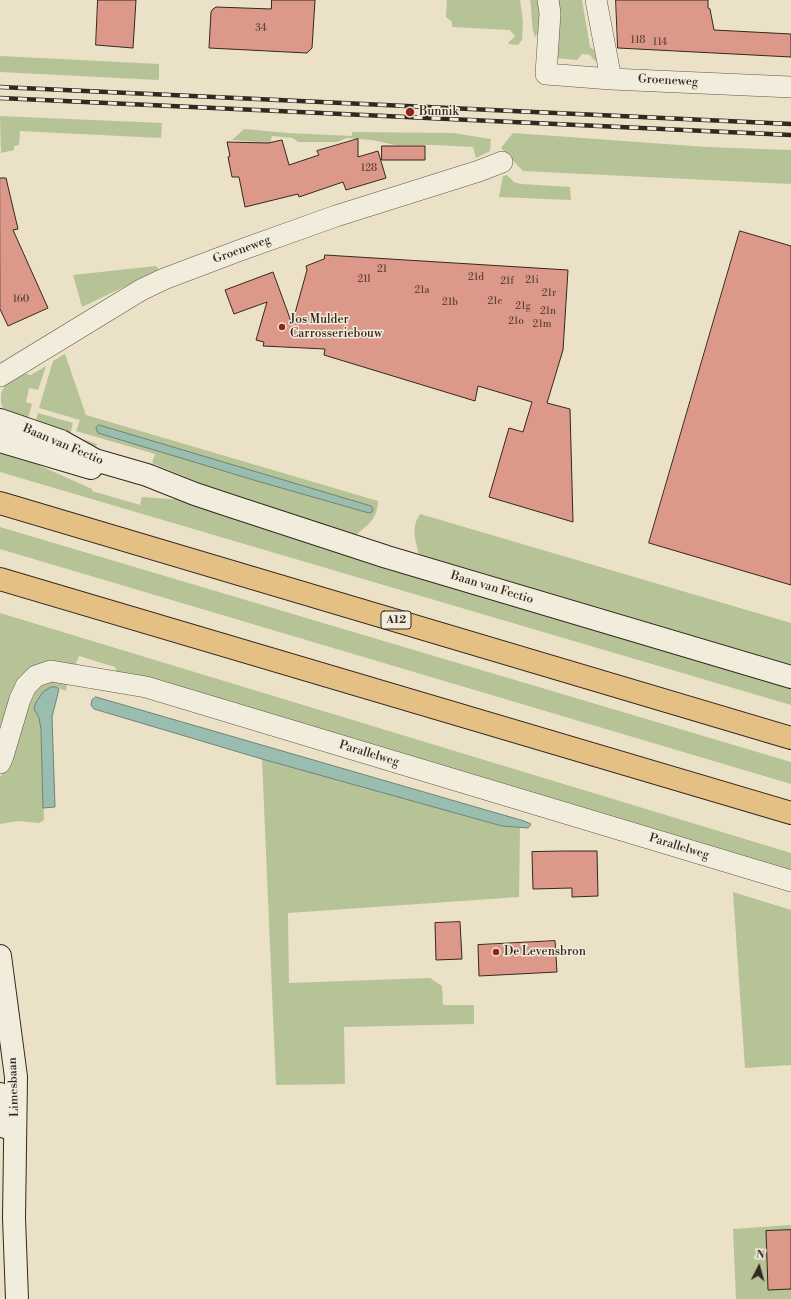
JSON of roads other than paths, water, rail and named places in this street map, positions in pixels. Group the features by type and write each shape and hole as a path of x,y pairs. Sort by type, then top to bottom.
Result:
{"highway":[{"name":"A12","path":"0,503 791,738"},
{"path":"0,579 791,812"}],"main road":[{"name":"Baan van Fectio","path":"0,420 61,441 94,460 147,475 195,494 387,556 791,677"},
{"name":"Baan van Fectio","path":"0,441 136,482 195,494"},
{"name":"Limesbaan","path":"0,956 16,1077 14,1218 17,1299"},
{"name":"Limesbaan","path":"0,1094 4,1116 14,1218"}],"street":[{"name":"Groeneweg","path":"548,0 550,13 546,74 611,79 791,87"},
{"path":"596,0 611,79"},
{"name":"Groeneweg","path":"0,376 141,290 164,279 336,216 479,171 502,162"},
{"name":"Parallelweg","path":"0,763 20,700 26,686 36,676 51,671 83,675 146,687 791,881"}],"railway":[{"path":"0,87 791,124"},
{"path":"0,98 791,135"}],"place":[{"name":"Bunnik","path":"410,112"},
{"name":"Jos Mulder Carrosseriebouw","path":"282,327"},
{"name":"De Levensbron","path":"496,952"}]}
